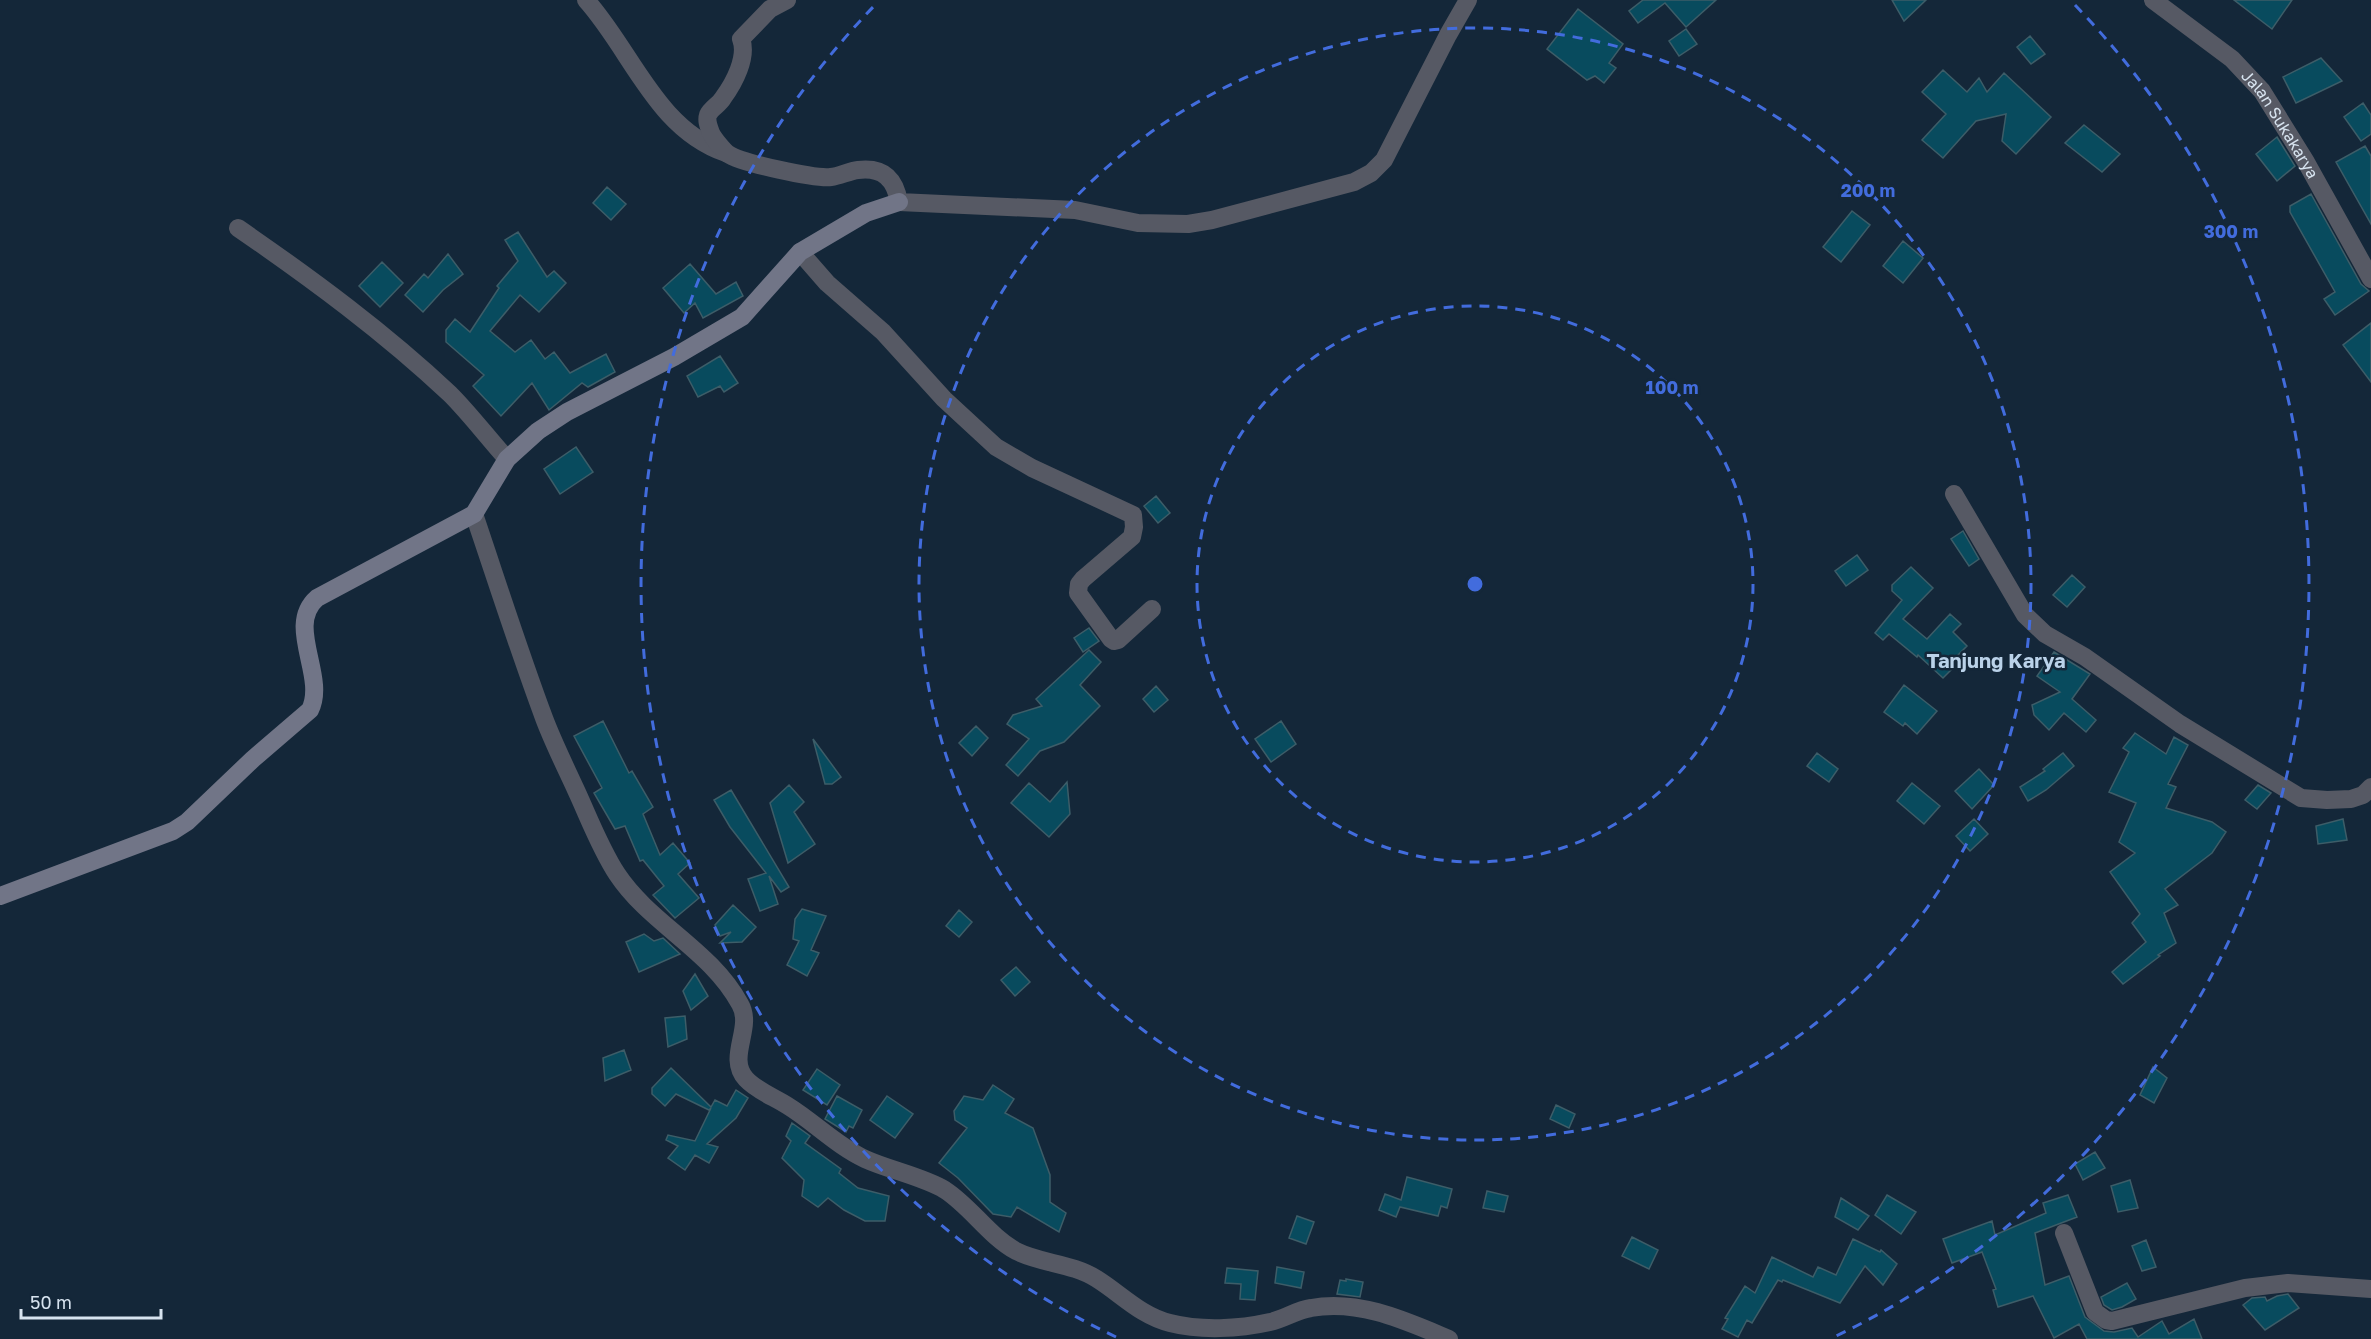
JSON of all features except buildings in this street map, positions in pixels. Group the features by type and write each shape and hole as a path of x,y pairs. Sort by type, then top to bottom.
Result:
{"street":[{"path":"586,0 600,15 654,98 670,117 701,143 745,161 829,178 857,170 880,172 893,180 899,202"},
{"path":"727,154 713,136 707,122 708,116 722,100 743,57 745,49 741,39 770,9 787,0"},
{"path":"0,896 173,831 187,822 253,759 310,710 315,700 305,619 309,605 317,598 474,514 507,459 538,431 567,412 692,347 742,317 800,252 866,213 899,202 926,201 1006,208 1053,208 1098,213 1138,223 1188,224 1212,220 1354,182 1371,172 1384,160 1468,0"},
{"name":"Jalan Sukakarya","path":"2153,0 2232,59 2262,91 2306,162 2371,279"},
{"path":"238,228 318,283 403,352 451,396 507,459"},
{"path":"800,252 827,283 883,332 944,399 996,447 1032,468 1133,515 1132,537 1083,579 1077,589 1114,641 1118,640 1152,609"},
{"path":"1954,494 2025,615 2045,634 2085,657 2189,729 2301,798 2351,799 2363,795 2371,787"},
{"path":"474,514 545,720 598,840 630,893 702,957 723,979 740,1003 745,1025 738,1053 738,1064 741,1073 753,1085 787,1105 860,1157 944,1190 1007,1245 1019,1252 1042,1262 1080,1270 1109,1287 1136,1308 1170,1323 1206,1328 1259,1324 1282,1319 1305,1309 1341,1306 1406,1320 1449,1339"},
{"path":"2064,1233 2095,1312 2106,1320 2112,1321 2245,1288 2288,1283 2371,1289"}],"district":[{"name":"Tanjung Karya","path":"1996,661"}]}
